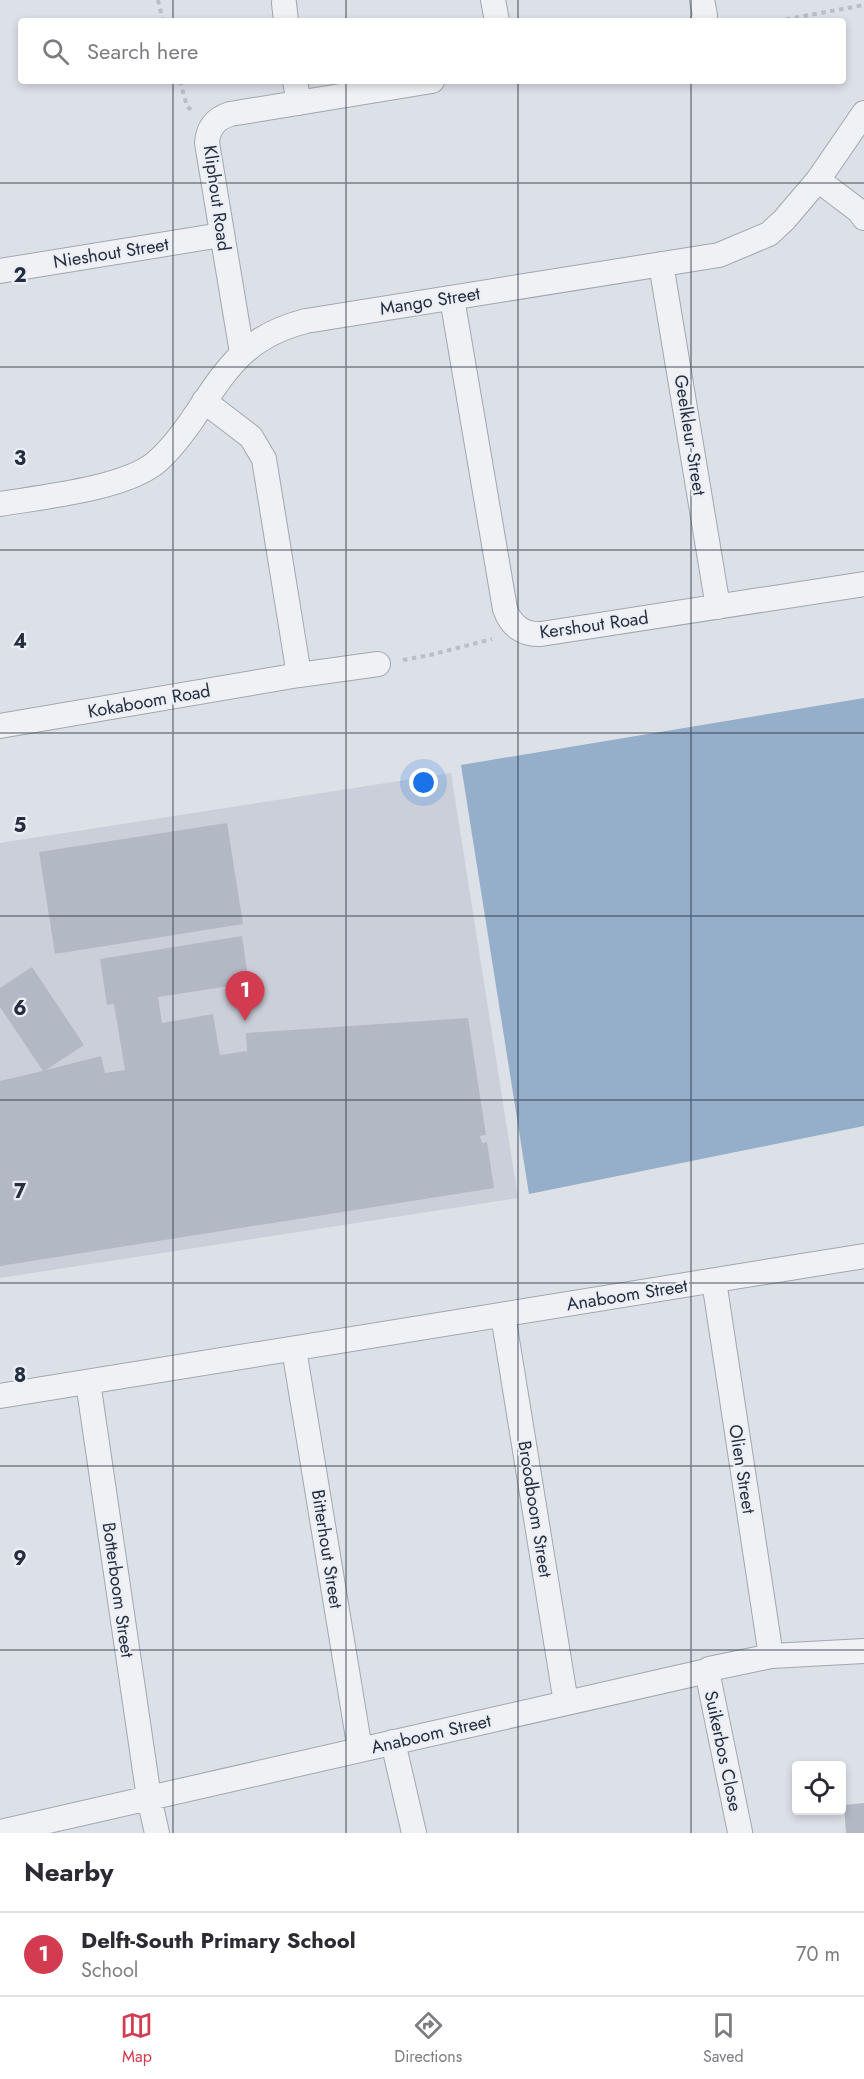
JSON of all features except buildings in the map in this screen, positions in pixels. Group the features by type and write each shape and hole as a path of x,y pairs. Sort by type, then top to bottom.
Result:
{"street":[{"path":"493,0 496,18"},
{"path":"702,0 704,18"},
{"name":"Kliphout Road","path":"242,353 207,144 210,129 222,117 297,92 395,84"},
{"name":"Mango Street","path":"0,504 74,491 128,478 154,464 178,440 226,370 242,353 266,335 286,326 719,255 769,234 818,180 864,113"},
{"path":"818,180 859,211 864,218"},
{"name":"Nieshout Street","path":"0,271 221,235"},
{"name":"Geelkleur Street","path":"661,264 718,607"},
{"name":"Kershout Road","path":"452,298 505,609 514,626 528,633 541,634 864,584"},
{"path":"204,401 251,437 264,459 298,675"},
{"name":"Kokaboom Road","path":"0,726 298,675 378,664"},
{"name":"Anaboom Street","path":"0,1396 864,1256"},
{"name":"Olien Street","path":"714,1281 771,1656"},
{"name":"Broodboom Street","path":"503,1315 566,1703"},
{"name":"Bitterhout Street","path":"294,1349 360,1750"},
{"name":"Botterboom Street","path":"88,1382 149,1798 157,1833"},
{"name":"Anaboom Street","path":"0,1832 771,1656 864,1651"},
{"name":"Suikerbos Close","path":"707,1671 740,1832"},
{"path":"393,1742 414,1833"}],"path":[{"path":"158,0 163,18"},
{"path":"793,18 864,5"},
{"path":"378,664 430,656 522,631"}],"shaded area":[{"path":"451,773 518,1198 0,1278 0,843"}],"water":[{"path":"864,698 864,1126 529,1194 461,765"}],"place":[{"name":"Delft-South Primary School","path":"245,1021"}]}
